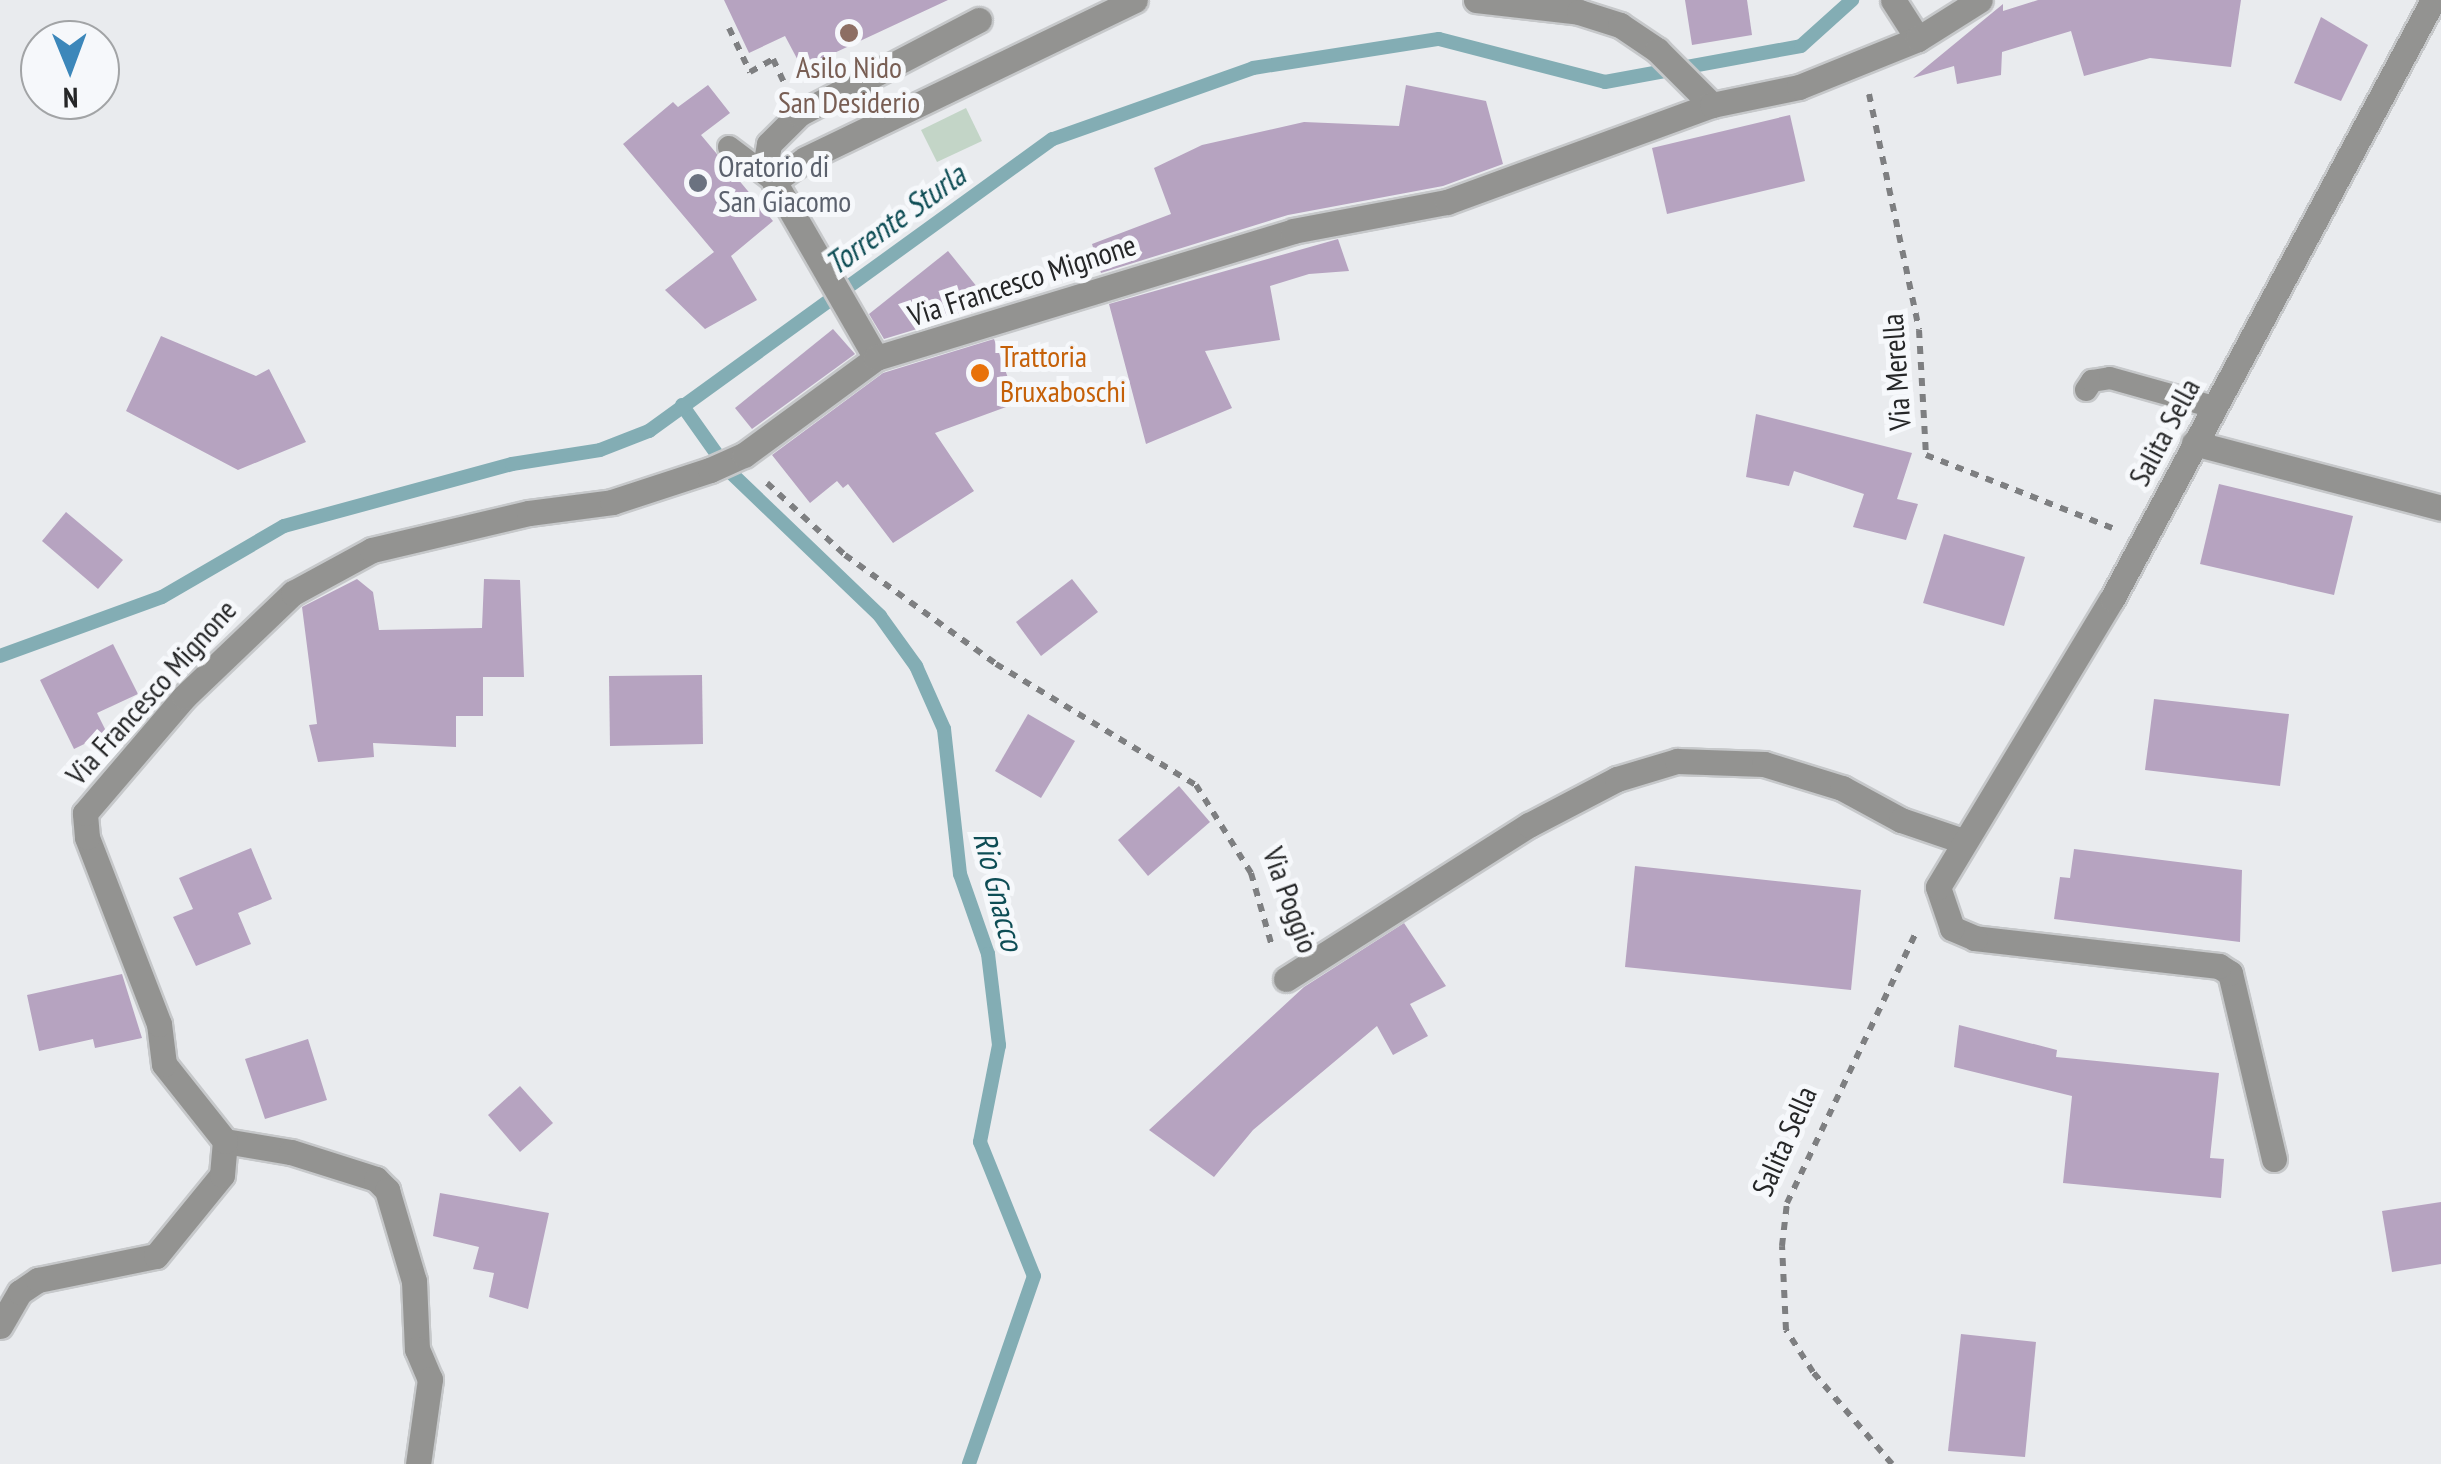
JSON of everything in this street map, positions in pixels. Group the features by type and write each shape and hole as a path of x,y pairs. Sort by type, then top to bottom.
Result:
{"street":[{"path":"774,181 805,159 1135,0"},
{"path":"1476,0 1600,17 1657,50 1703,96"},
{"name":"Via Francesco Mignone","path":"226,1141 164,1064 159,1024 86,837 85,813 184,697 270,610 367,542 612,502 710,470 744,455 876,358 1293,231 1447,202 1703,96 1799,86 1918,39 1980,0"},
{"name":"Salita Sella","path":"1938,887 2112,598 2433,0"},
{"path":"1896,4 1918,39"},
{"path":"876,358 849,320 774,181 766,162 769,144 799,114 979,20"},
{"path":"2194,443 2441,508"},
{"name":"Via Poggio","path":"1286,979 1529,824 1618,779 1677,761 1764,764 1842,788 1901,820 1963,841"},
{"path":"1938,887 1952,928 1975,938 2220,966 2230,973 2274,1159"},
{"path":"0,1326 20,1292 38,1280 144,1262 166,1249 222,1175 226,1141 292,1152 376,1179 386,1190 414,1281 417,1349 430,1379 418,1464"}],"lane":[{"path":"729,147 774,181"},
{"path":"2086,390 2092,381 2110,378 2214,407"}],"path":[{"path":"729,28 750,72 773,59 799,114"},
{"name":"Via Merella","path":"1874,84 1870,96 1919,330 1926,455 2123,528"},
{"name":"Via Poggio","path":"744,455 795,512 845,555 996,664 1196,785 1251,873 1286,979"},
{"name":"Salita Sella","path":"1892,1464 1813,1372 1786,1330 1782,1246 1787,1203 1938,887"}],"green space":[{"path":"966,108 982,141 937,162 921,130"}],"building":[{"path":"724,0 948,0 802,68 785,36 749,53"},
{"path":"1685,0 1747,0 1752,35 1692,45"},
{"path":"2038,0 2241,0 2231,67 2150,58 2084,76 2071,31 2002,52 2001,75 1957,84 1954,66 1913,78 2003,4 2003,11"},
{"path":"2321,17 2368,45 2341,101 2294,83"},
{"name":"Oratorio di San Giacomo","path":"708,85 730,113 701,135 773,221 731,256 757,300 705,329 665,290 714,252 623,144 673,102 678,107"},
{"path":"1406,85 1486,101 1503,164 1443,186 1288,215 1101,273 1092,244 1171,214 1154,168 1202,145 1304,122 1399,126"},
{"path":"1790,115 1805,181 1667,214 1652,148"},
{"path":"1338,239 1349,271 1309,274 1270,286 1280,340 1205,351 1232,408 1146,444 1109,304"},
{"path":"948,251 982,293 983,309 884,339 869,314"},
{"path":"833,329 855,354 752,429 735,408"},
{"path":"161,336 256,376 269,369 306,442 238,470 126,411"},
{"path":"994,339 1017,403 935,433 974,491 893,543 848,484 843,488 837,481 810,503 772,455 883,373"},
{"path":"1756,414 1912,453 1897,499 1918,504 1906,540 1853,527 1864,494 1794,471 1789,486 1746,477"},
{"path":"2219,484 2353,516 2334,595 2200,564"},
{"path":"66,512 123,560 98,589 42,541"},
{"path":"1944,534 2025,557 2004,626 1923,603"},
{"path":"357,579 373,592 379,630 482,628 484,579 520,580 524,677 483,677 483,716 456,716 456,747 373,743 374,757 318,762 309,725 317,724 302,607"},
{"path":"1072,579 1098,612 1041,656 1016,622"},
{"path":"113,644 138,694 97,713 107,733 74,749 40,680"},
{"path":"702,675 703,744 610,746 609,676"},
{"path":"2154,699 2289,714 2280,786 2145,770"},
{"path":"1028,714 1075,741 1041,798 995,771"},
{"path":"1179,786 1210,822 1148,876 1118,840"},
{"path":"251,848 272,899 238,913 251,944 196,966 173,917 193,909 179,878"},
{"path":"2074,849 2242,870 2240,942 2054,919 2060,877 2070,878"},
{"path":"1635,866 1861,890 1851,990 1625,967"},
{"path":"1404,923 1446,986 1410,1004 1428,1036 1393,1055 1377,1026 1253,1130 1214,1177 1149,1130 1304,987"},
{"path":"122,974 142,1038 95,1048 93,1039 39,1051 27,995"},
{"path":"1959,1025 2057,1050 2056,1057 2219,1073 2210,1158 2224,1159 2221,1198 2063,1183 2072,1096 1954,1067"},
{"path":"308,1039 327,1100 265,1119 245,1059"},
{"path":"520,1086 553,1123 520,1152 488,1115"},
{"path":"440,1193 549,1213 528,1309 489,1297 494,1273 473,1269 479,1247 433,1236"},
{"path":"2441,1202 2441,1264 2392,1272 2382,1211"},
{"path":"1961,1334 2036,1342 2025,1457 1948,1451"}],"waterway":[{"name":"Torrente Sturla","path":"0,656 162,597 284,526 512,464 600,450 649,431 1053,139 1253,68 1439,39 1605,82 1801,46 1852,0"},
{"name":"Rio Gnacco","path":"682,405 728,470 880,616 916,666 944,729 960,874 988,954 999,1045 980,1142 1034,1276 969,1464"}],"place":[{"name":"Asilo Nido San Desiderio","path":"849,33"},
{"name":"Oratorio di San Giacomo","path":"698,183"},
{"name":"Trattoria Bruxaboschi","path":"980,373"}]}
